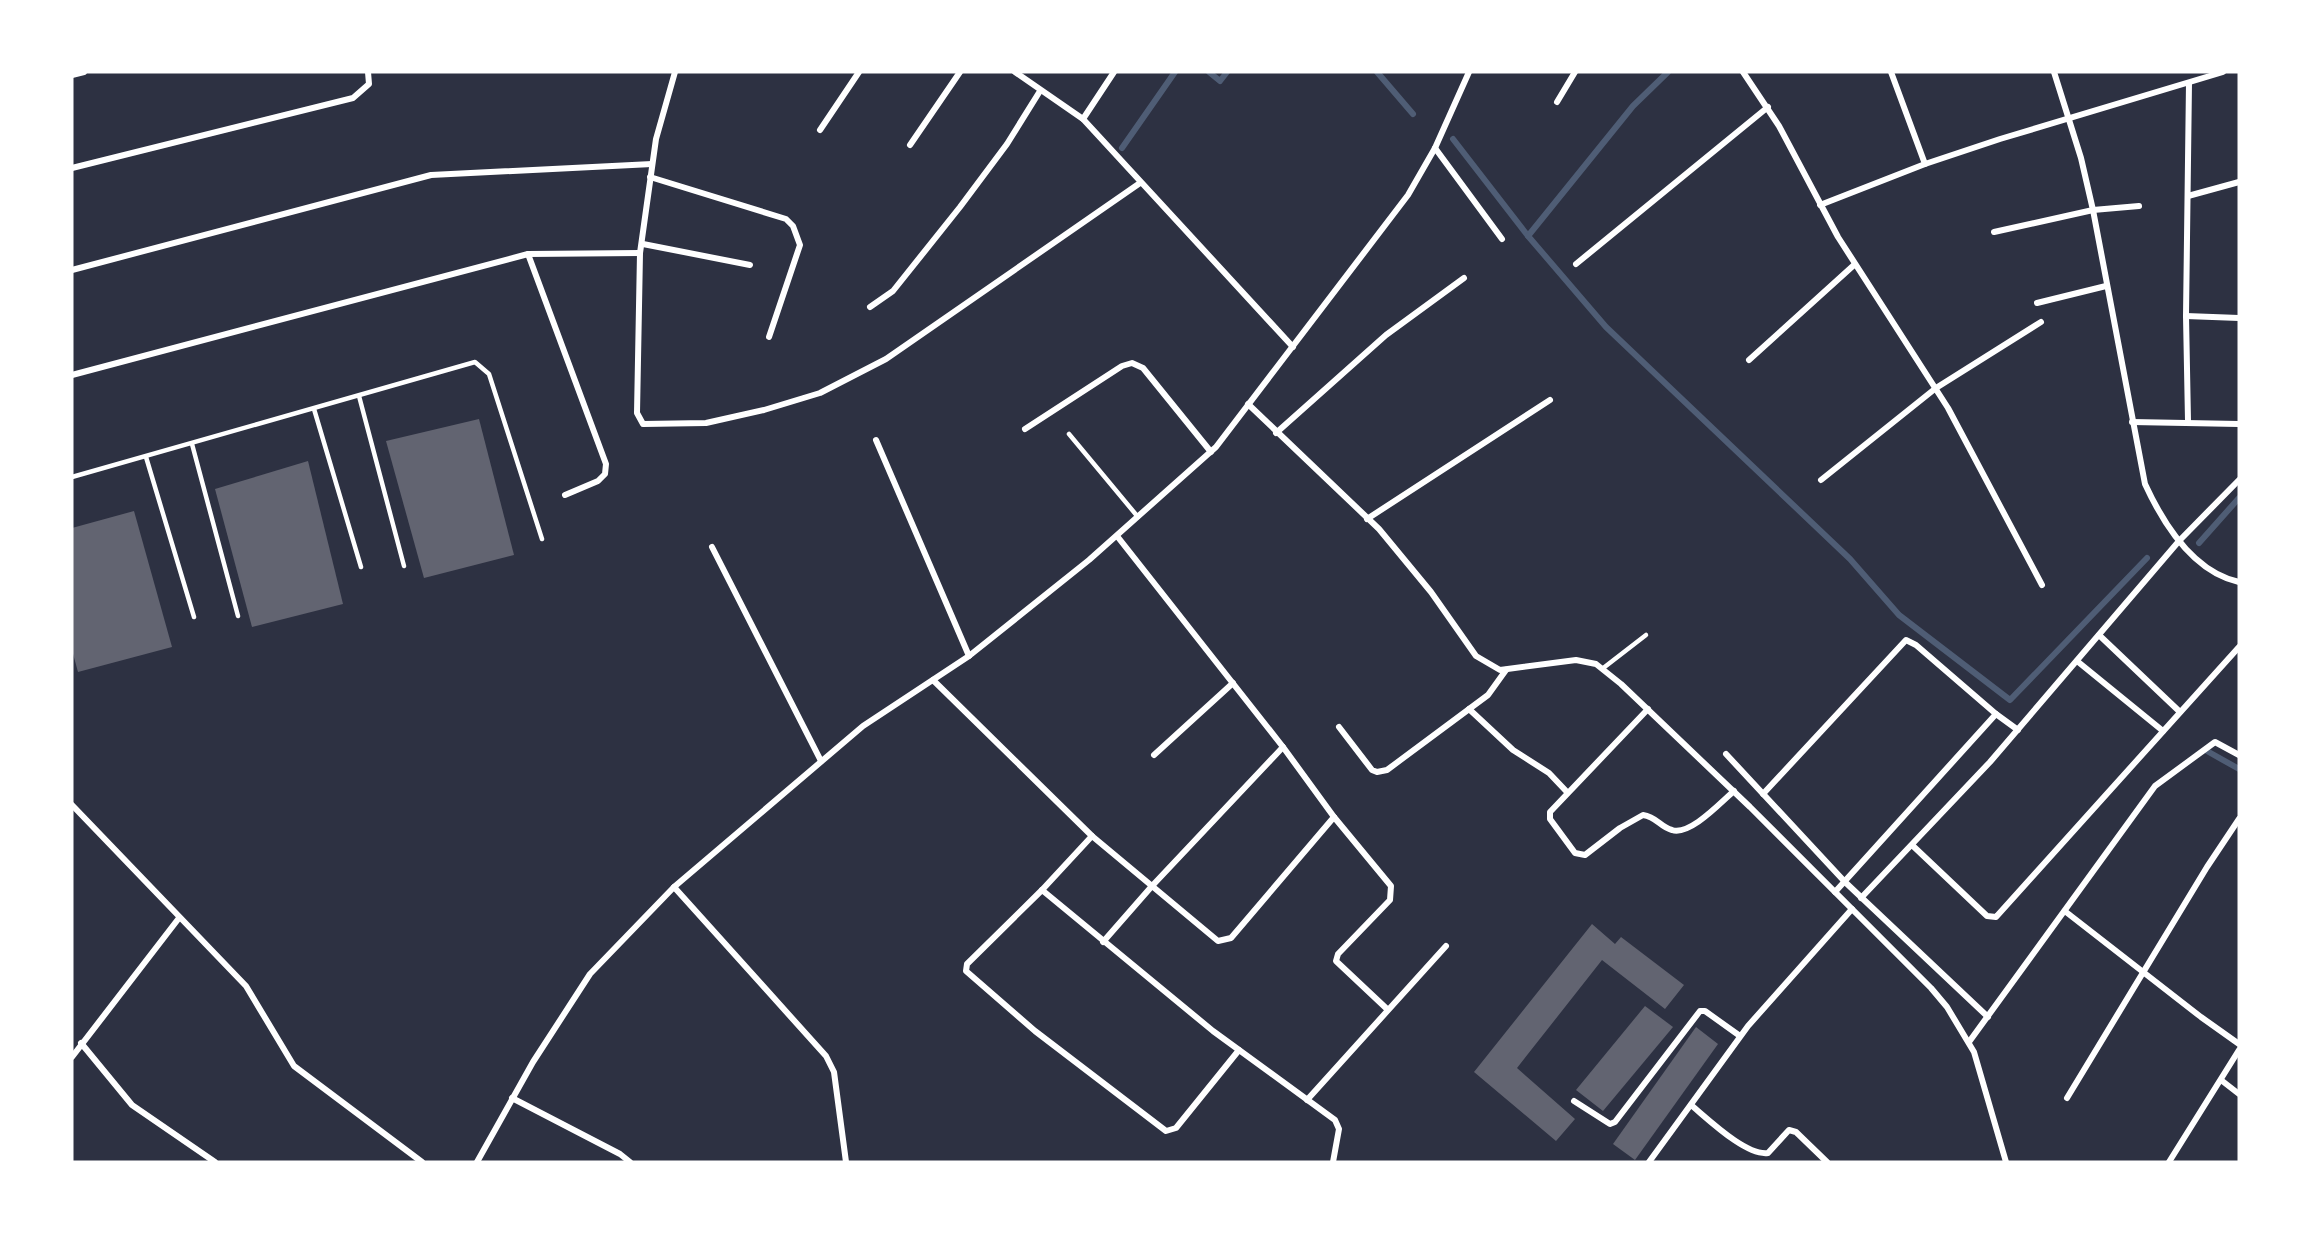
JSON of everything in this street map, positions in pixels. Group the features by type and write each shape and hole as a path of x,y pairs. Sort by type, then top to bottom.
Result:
{"street":[{"path":"72,75 84,72"},
{"path":"72,168 353,98 366,90 369,84 368,72"},
{"path":"675,72 652,164 640,253 637,413 640,421 646,424 706,423 764,410 820,393 886,359 1140,183"},
{"path":"820,130 859,72"},
{"path":"910,145 960,72"},
{"path":"1015,72 1083,119 1293,347"},
{"path":"1083,119 1114,72"},
{"path":"477,1162 512,1098 590,974 674,887 863,726 969,656 1116,536 1211,452 1408,195 1435,148 1469,72"},
{"path":"1557,102 1575,72"},
{"path":"1743,72 1768,108 1854,265 1936,388 2042,585"},
{"path":"1891,72 1925,164"},
{"path":"2054,72 2069,118 2093,210 2145,484 2159,512 2179,542 2223,578 2239,582"},
{"path":"1820,205 1925,164 2223,72"},
{"path":"2188,83 2186,316 2188,421"},
{"path":"870,307 893,291 953,216 1007,144 1040,91"},
{"path":"1576,264 1768,108"},
{"path":"1435,148 1502,239"},
{"path":"72,270 431,175 652,164"},
{"path":"650,177 786,219 793,226 800,246 769,337"},
{"path":"2188,196 2239,182"},
{"path":"1994,232 2093,210 2139,206"},
{"path":"643,243 750,265"},
{"path":"72,375 528,254 640,253"},
{"path":"528,254 606,464 605,474 598,481 565,495"},
{"path":"1749,360 1854,265"},
{"path":"1276,433 1386,335 1464,278"},
{"path":"2037,303 2106,286"},
{"path":"2186,316 2239,318"},
{"path":"1821,480 1936,388 2041,322"},
{"path":"1025,429 1122,366 1132,363 1143,368 1211,452"},
{"path":"1368,519 1550,400"},
{"path":"1248,404 1368,519 1414,570 1476,656 1495,668 1506,670 1581,660 1591,662 1648,709 1734,791 1931,988 1970,1042 2006,1162"},
{"path":"2132,422 2188,421 2239,424"},
{"path":"876,440 969,656"},
{"path":"1861,898 2018,730 2179,542 2239,480"},
{"path":"1116,536 1283,747 1334,817 1388,881 1392,895 1338,954 1336,961 1387,1009"},
{"path":"712,547 821,761"},
{"path":"2099,635 2179,713"},
{"path":"1763,794 1905,640 1916,645 2018,730"},
{"path":"1912,845 1987,916 1996,917 2239,648"},
{"path":"2077,661 2165,729"},
{"path":"1339,727 1372,770 1377,772 1387,770 1488,695 1506,670"},
{"path":"933,680 1092,836 1218,941 1225,941 1334,817"},
{"path":"1154,755 1233,683"},
{"path":"1469,709 1513,750 1549,773 1568,792"},
{"path":"1648,709 1550,812 1549,818 1575,853 1585,855 1620,828 1643,815 1656,818 1674,831 1692,827 1734,791"},
{"path":"1835,892 1996,714"},
{"path":"1970,1042 2155,786 2195,753 2214,742 2239,755"},
{"path":"1103,942 1152,885 1283,747"},
{"path":"1726,754 1845,882 1988,1017"},
{"path":"72,805 246,986 294,1066 422,1162"},
{"path":"2067,1098 2143,971 2239,819"},
{"path":"1092,836 966,967 969,974 1035,1031 1168,1131 1176,1128 1239,1050"},
{"path":"674,887 826,1056 834,1072 846,1162"},
{"path":"1042,890 1103,942 1239,1050 1338,1124 1333,1162"},
{"path":"1649,1162 1740,1036 1852,909"},
{"path":"2066,912 2239,1044"},
{"path":"72,1057 179,918"},
{"path":"1307,1100 1446,946"},
{"path":"1574,1101 1610,1124 1615,1122 1700,1011 1740,1036"},
{"path":"81,1043 132,1105 215,1162"},
{"path":"2169,1162 2239,1050"},
{"path":"2221,1080 2239,1094"},
{"path":"512,1098 620,1154 630,1162"},
{"path":"1691,1105 1737,1142 1756,1152 1768,1153 1790,1130 1796,1132 1827,1162"},
{"path":"618,1162 620,1154"}],"lane":[{"path":"72,477 475,362 489,374 543,539"},
{"path":"359,396 404,566"},
{"path":"314,409 361,567"},
{"path":"1070,434 1138,517"},
{"path":"192,444 238,616"},
{"path":"147,457 194,617"},
{"path":"1602,669 1646,635"}],"building":[{"path":"479,419 514,555 424,578 386,441"},
{"path":"308,461 343,604 252,627 215,489"},
{"path":"134,511 172,647 78,672 72,650 72,528"},
{"path":"1592,924 1615,944 1621,937 1684,985 1665,1009 1602,960 1517,1068 1575,1119 1556,1141 1474,1072"},
{"path":"1645,1006 1673,1027 1603,1111 1576,1090"},
{"path":"1696,1027 1718,1044 1635,1160 1613,1144"}],"waterway":[{"path":"1122,148 1175,72"},
{"path":"1209,72 1220,81 1227,72"},
{"path":"1377,72 1413,114"},
{"path":"1528,236 1633,106 1668,72"},
{"path":"1453,139 1528,236 1606,327 1850,559 1899,615 2010,700 2147,558"},
{"path":"2199,543 2239,498"},
{"path":"2207,751 2239,769"}]}
